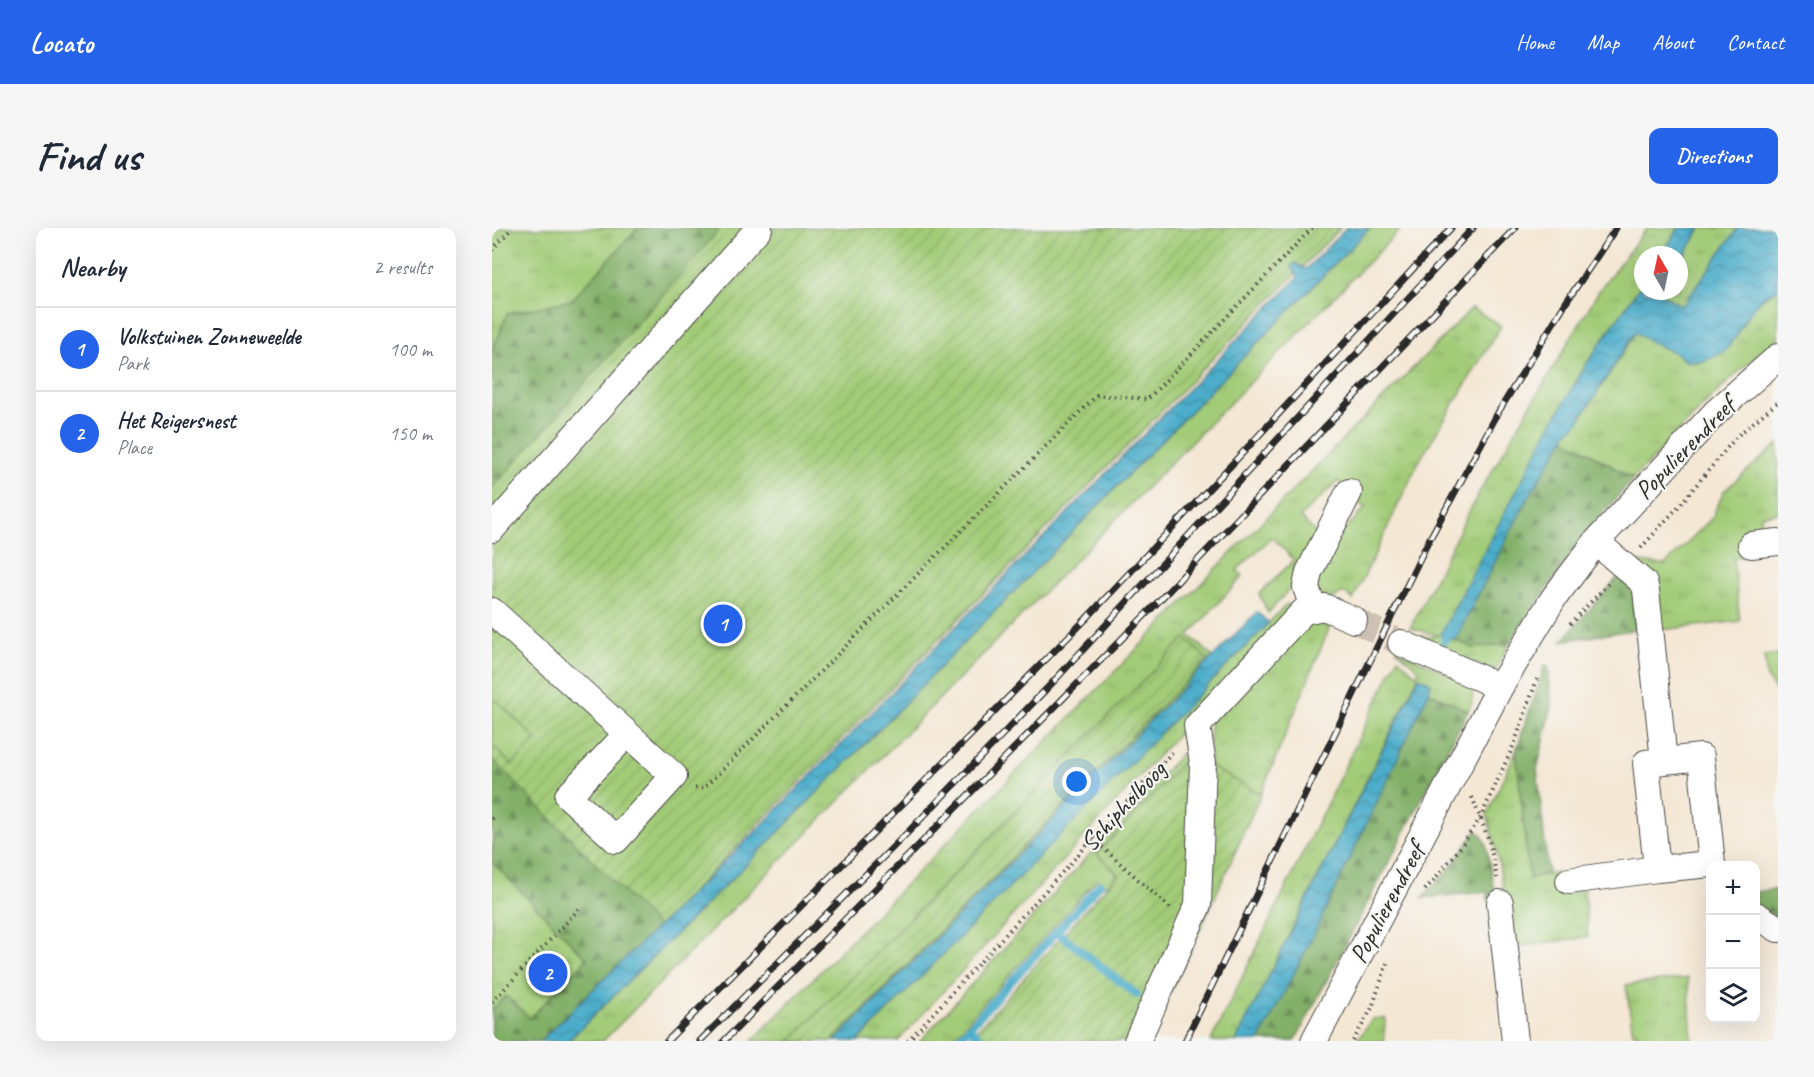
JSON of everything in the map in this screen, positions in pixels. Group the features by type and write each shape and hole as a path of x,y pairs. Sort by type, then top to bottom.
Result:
{"street":[{"path":"492,529 759,228"},
{"name":"Populierendreef","path":"1314,1041 1500,687 1553,599 1596,542 1715,413 1778,357"},
{"path":"1313,608 1306,587 1309,572 1349,492"},
{"path":"1596,542 1644,583 1664,761"},
{"path":"1751,545 1778,542"},
{"path":"1137,1041 1198,905 1203,763 1197,726 1304,611 1324,607 1354,620"},
{"path":"492,611 674,776 616,840 568,796 627,734"},
{"path":"1401,643 1500,687"},
{"path":"1657,869 1646,763 1701,757 1713,861"},
{"path":"1569,881 1657,869 1706,866"},
{"path":"1500,903 1515,1041"},
{"path":"1760,918 1778,928"}],"path":[{"path":"492,250 512,228"},
{"path":"674,776 685,786 703,789 1097,395 1148,399 1312,228"},
{"path":"1568,627 1679,506 1737,436 1778,402"},
{"name":"Populierendreef","path":"1424,891 1457,852 1480,819 1515,742 1538,675"},
{"name":"Schipholboog","path":"908,1041 1197,726"},
{"path":"1460,766 1489,840 1500,903"},
{"path":"1093,839 1189,925"},
{"path":"492,1002 579,909"},
{"name":"Populierendreef","path":"1353,1041 1372,1008 1388,958"}],"green space":[{"path":"492,228 638,228 572,300 507,314 492,353"},
{"path":"638,228 749,228 492,521 492,353 507,314 572,300"},
{"path":"721,228 1340,228 658,927 492,759 492,489"},
{"path":"1318,228 1340,228 1303,266 1293,261 1289,266 1294,274 658,927 540,1041 492,1041 492,1010 506,996 530,1018 587,959 492,862 494,835 492,833 492,759 618,886 1099,401 1154,401"},
{"path":"1370,228 1402,228 603,1041 568,1041 766,845"},
{"path":"1647,228 1679,228 1667,246 1634,246 1634,295 1587,363 1550,427 1440,635 1474,644 1509,644 1498,666 1493,671 1404,635 1432,637 1438,635 1410,628 1477,496 1600,289"},
{"path":"1701,228 1738,228 1688,299 1688,249"},
{"path":"1778,289 1778,339 1721,388 1633,479 1564,438 1569,429 1575,427 1636,332 1674,352 1684,360 1698,362 1706,360 1726,348 1757,304"},
{"path":"1672,300 1687,300 1682,307"},
{"path":"1472,308 1501,326 1418,463 1353,600 1347,594 1340,594 1332,600 1321,596 1313,585 1333,541 1365,509 1338,481 1300,517 1318,535 1303,566 1276,605 1268,613 1259,594 1294,560 1272,537 1237,570 1243,576 1189,635 1213,657 835,1041 752,1041"},
{"path":"1564,438 1633,479 1586,532 1509,644 1473,648 1455,640 1525,503"},
{"path":"1778,444 1778,513 1761,515 1763,533 1749,556 1733,558 1740,621 1661,630 1633,561 1665,565 1712,518 1724,491"},
{"path":"1618,577 1634,595 1639,629 1562,641"},
{"path":"1287,604 1292,609 898,1041 858,1041"},
{"path":"1333,619 1261,794 1210,767 1210,723 1307,620"},
{"path":"1185,638 1207,659 832,1041 790,1041"},
{"path":"1396,649 1467,683 1472,693 1470,707 1468,711 1429,692 1430,683 1418,677 1236,1041 1211,1041 1398,658 1418,676 1418,669"},
{"path":"1778,654 1778,693 1767,679 1764,656"},
{"path":"1545,665 1548,666 1552,706 1537,769 1548,873 1529,879 1516,751"},
{"path":"1429,692 1468,711 1295,1041 1259,1041 1308,946"},
{"path":"496,700 537,740 512,765 492,745 492,704"},
{"path":"1191,743 1197,748 1098,854 1118,874 1106,886 1097,879 950,1041 920,1041"},
{"path":"1516,751 1529,878 1557,872 1561,893 1584,889 1588,937 1514,947 1498,859 1487,814"},
{"path":"1189,755 1261,794 1203,924 1147,1041 967,1041 1118,874 1097,854"},
{"path":"492,812 629,955 539,1041 492,1041"},
{"path":"1476,831 1481,834 1486,844 1496,902 1489,903 1487,892 1422,898 1452,866"},
{"path":"1778,889 1778,918 1760,908 1760,891"},
{"path":"1688,978 1692,1041 1653,1041 1633,1033 1626,985"},
{"path":"1385,1018 1384,1041 1357,1041 1372,1019"}],"water":[{"path":"1346,228 1370,228 766,845 568,1041 540,1041 755,832 1298,277 1291,266 1295,263 1306,269"},
{"path":"1679,228 1701,228 1688,249 1688,246 1667,246"},
{"path":"1738,228 1778,228 1778,289 1762,298 1747,316 1725,351 1705,361 1685,361 1676,353 1654,344 1635,332 1575,427 1569,430 1525,503 1455,640 1440,635 1550,427 1587,363 1634,295 1634,300 1672,300 1682,306"},
{"path":"1257,612 1269,623 858,1041 835,1041"},
{"path":"1419,677 1431,683 1429,692 1308,946 1259,1041 1236,1041"}],"waterway":[{"path":"1444,641 1451,629"},
{"path":"957,1041 1100,884"},
{"path":"1056,931 1137,995"},
{"path":"969,1028 985,1041"}],"tunnel":[{"path":"1354,620 1401,643"}],"railway":[{"path":"667,1041 1085,620 1451,228"},
{"path":"700,1041 914,826 1055,680 1473,228"},
{"path":"724,1041 1156,604 1515,228"},
{"path":"1185,1041 1428,542 1499,411 1565,304 1616,228"}],"place":[{"name":"Volkstuinen Zonneweelde","path":"723,624"},
{"name":"Het Reigersnest","path":"548,973"}]}
